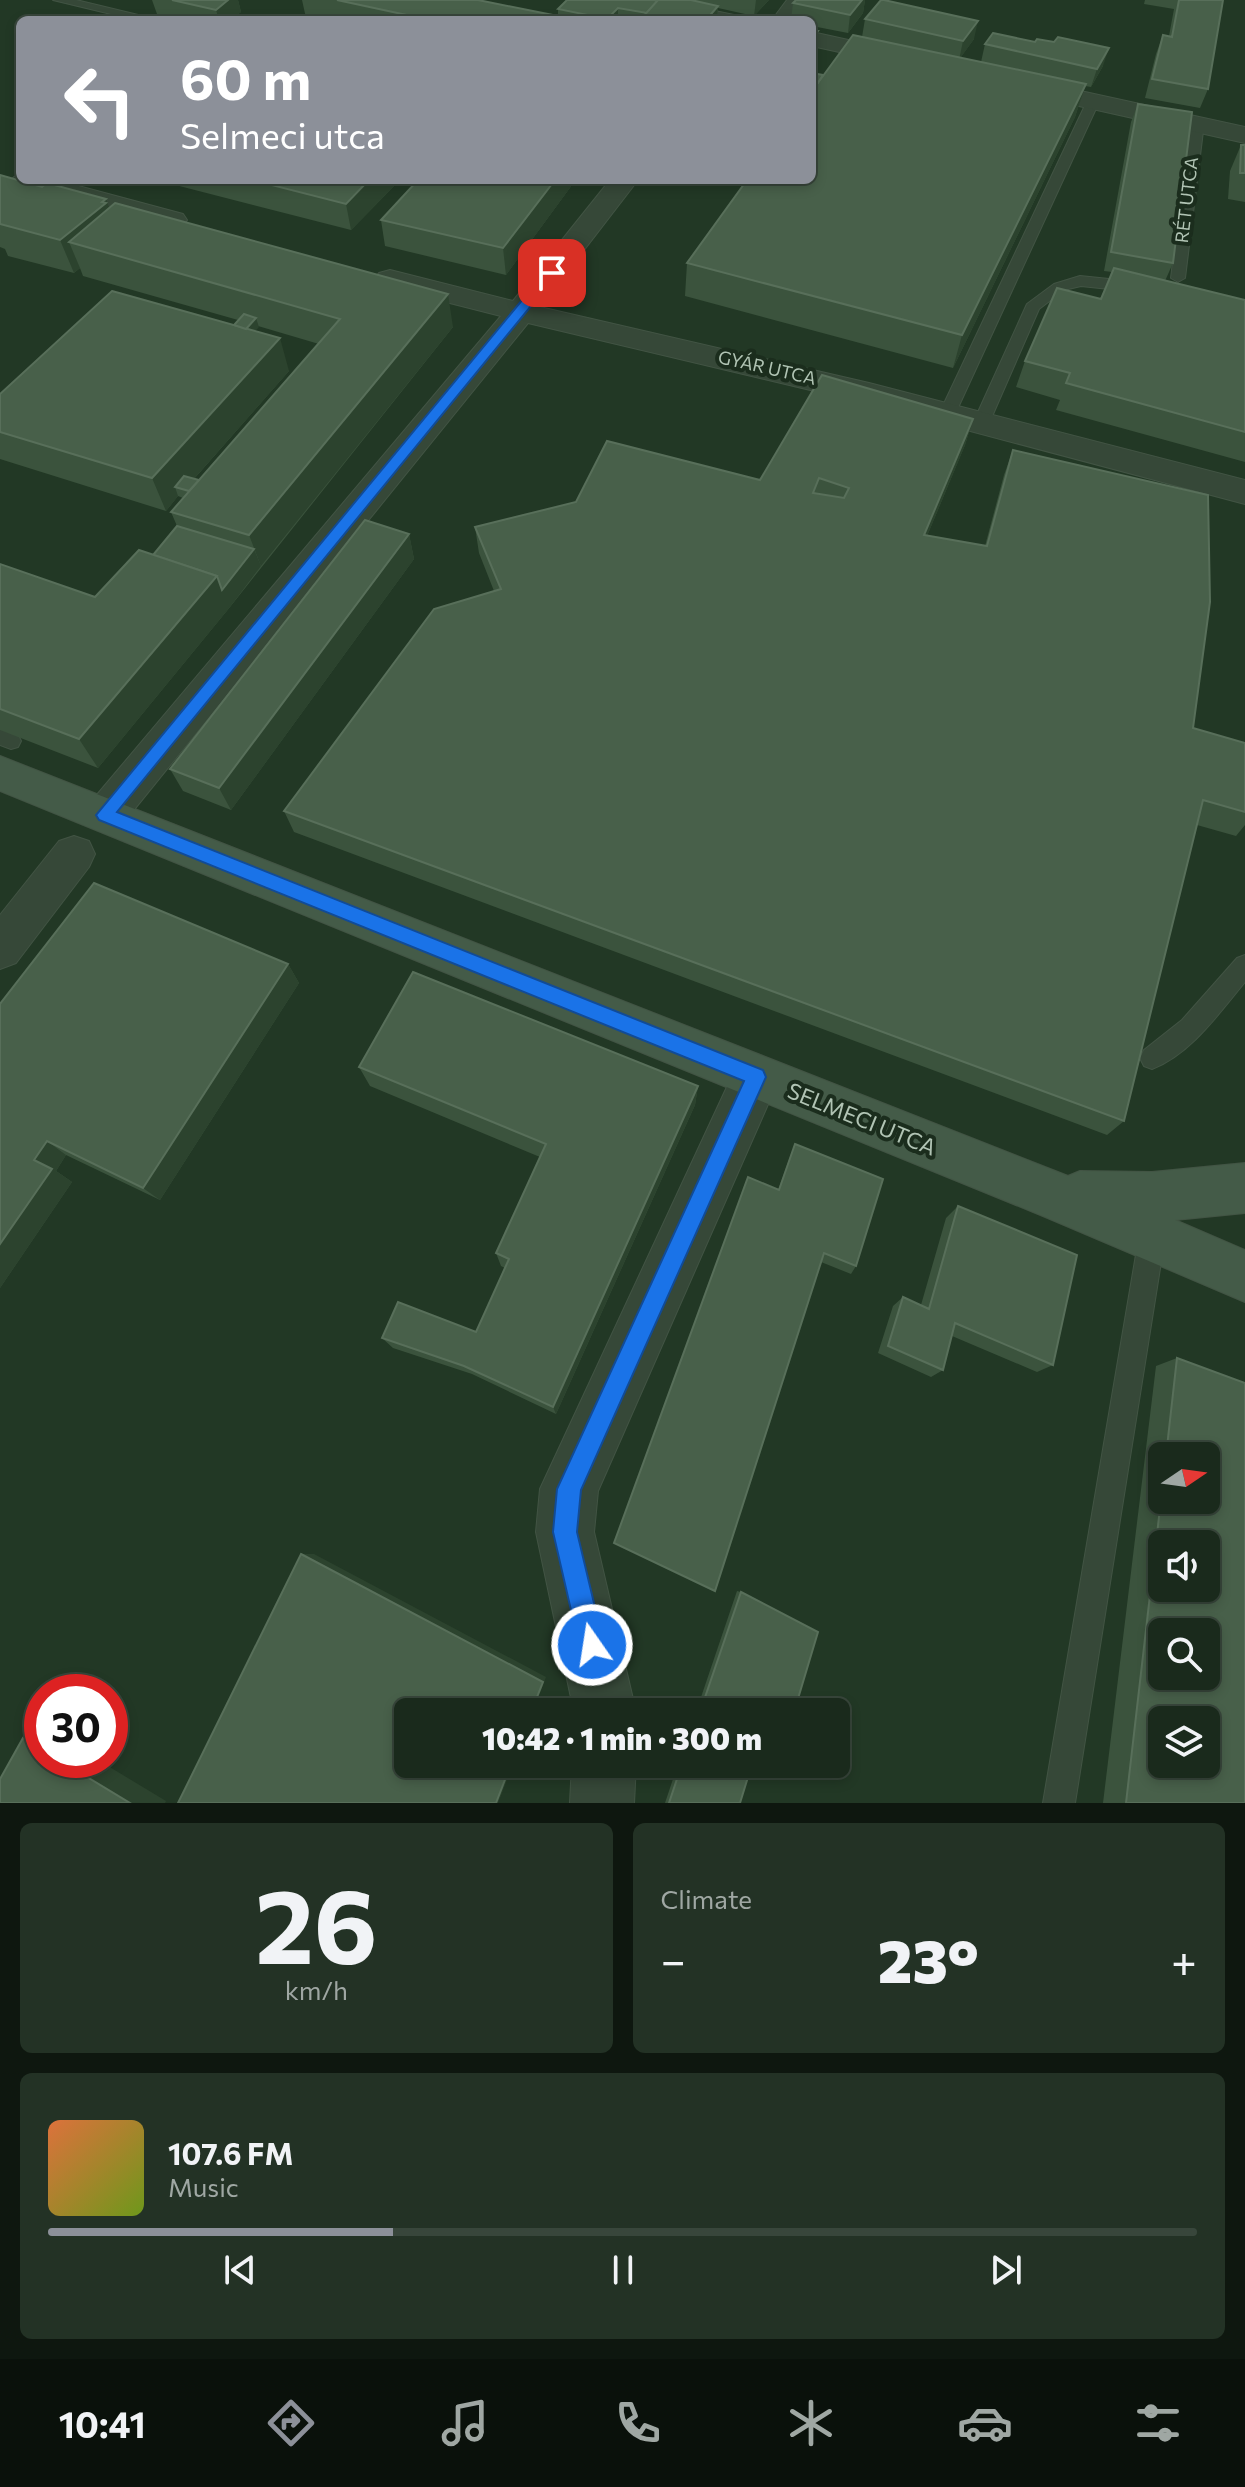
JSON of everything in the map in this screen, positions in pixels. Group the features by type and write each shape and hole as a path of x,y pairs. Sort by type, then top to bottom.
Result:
{"street":[{"path":"627,0 705,16"},
{"path":"816,40 930,65"},
{"path":"990,78 1245,135"},
{"path":"40,184 193,226"},
{"path":"105,815 520,313 621,184"},
{"name":"GYÁR UTCA","path":"362,271 520,313 622,334 948,412 1245,492"},
{"name":"SELMECI UTCA","path":"4,750 105,815 1057,1196 1245,1276"},
{"path":"0,949 74,854"},
{"path":"602,1698 565,1532 569,1489 756,1077"},
{"name":"SELMECI UTCA","path":"1057,1196 1152,1197 1245,1188"},
{"path":"602,1803 603,1778"}],"lane":[{"path":"59,0 134,16"},
{"path":"948,412 1093,102"},
{"name":"RÉT UTCA","path":"982,421 1032,307 1059,287 1080,281 1172,288 1197,123"},
{"path":"1152,1058 1179,1039 1245,965"},
{"path":"1059,1803 1152,1237"}],"building":[{"path":"172,0 228,0 216,10"},
{"path":"337,0 478,0 558,16 411,16"},
{"path":"567,0 658,1 647,13 618,8 610,16 558,9"},
{"path":"658,0 691,0 718,6 709,16 644,16"},
{"path":"796,0 862,0 850,15 793,3"},
{"path":"881,0 978,21 963,41 865,19"},
{"path":"1179,0 1223,0 1208,89 1152,79 1163,35 1172,37"},
{"path":"993,33 1035,42 1037,39 1054,42 1058,37 1109,48 1097,69 985,44"},
{"path":"853,35 1086,84 962,335 687,263 744,184 816,184 816,86"},
{"path":"816,74 823,75 816,86"},
{"path":"1138,104 1192,112 1173,263 1111,252"},
{"path":"1241,145 1245,145 1245,173 1240,173"},
{"path":"0,175 16,180 16,184 42,187 51,184 106,199 102,202 106,203 60,240 0,224"},
{"path":"268,184 365,184 346,204"},
{"path":"414,184 552,184 503,248 381,220"},
{"path":"115,203 448,294 249,535 171,512 340,319 69,242"},
{"path":"1114,268 1245,300 1245,432 1066,383 1070,373 1025,361 1057,288 1101,299"},
{"path":"112,291 280,338 152,478 0,432 0,394"},
{"path":"244,314 256,318 246,329 234,325"},
{"path":"822,375 973,419 924,535 987,546 1013,450 1208,495 1210,602 1193,728 1245,743 1245,812 1203,800 1124,1121 284,811 434,609 501,589 475,527 576,502 607,441 760,480","holes":["819,478 849,488 844,498 813,493"]},
{"path":"184,476 199,480 189,491 175,487"},
{"path":"365,520 409,534 219,788 170,769"},
{"path":"177,526 254,549 222,590 217,576 153,555"},
{"path":"139,550 217,576 79,739 0,709 0,564 95,597"},
{"path":"94,883 288,964 143,1188 47,1141 34,1160 52,1169 0,1244 0,1004"},
{"path":"413,972 698,1086 553,1407 464,1366 382,1338 398,1302 476,1332 509,1259 496,1253 546,1144 359,1067"},
{"path":"795,1144 883,1179 856,1266 824,1253 715,1591 614,1543 748,1177 779,1190"},
{"path":"958,1206 1077,1255 1053,1365 955,1323 943,1370 888,1346 903,1297 929,1309"},
{"path":"1177,1358 1245,1383 1245,1803 1126,1803 1149,1602 1220,1602 1220,1530 1158,1530 1159,1514 1220,1514 1220,1442 1168,1442"},
{"path":"301,1554 543,1682 537,1698 394,1698 394,1778 506,1778 496,1803 178,1803"},
{"path":"741,1592 818,1632 798,1698 705,1698"},
{"path":"23,1738 24,1778 89,1778 130,1803 0,1803 0,1779"},
{"path":"677,1778 748,1778 740,1803 669,1803"}],"route":[{"path":"552,273 105,815 756,1077 741,1116 569,1489 565,1532 592,1645"}]}
